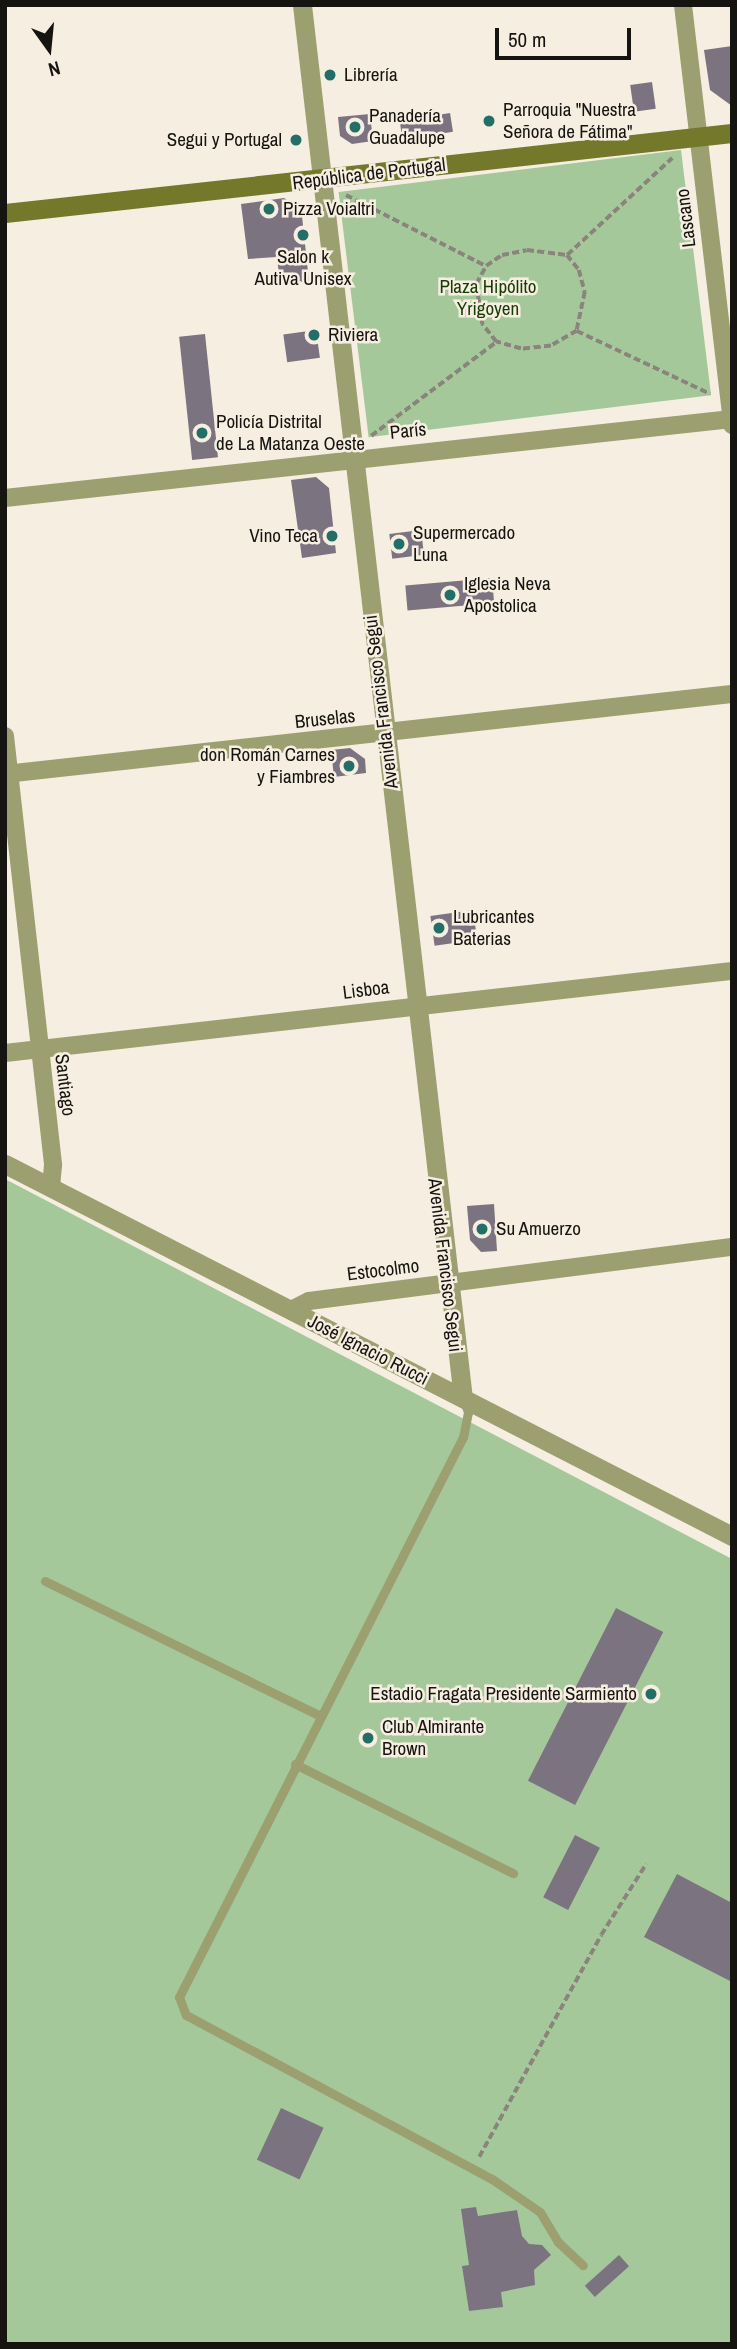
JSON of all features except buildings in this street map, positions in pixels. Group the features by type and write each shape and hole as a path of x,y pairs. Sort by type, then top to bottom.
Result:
{"main road":[{"name":"República de Portugal","path":"5,213 732,133"}],"street":[{"name":"Avenida Francisco Segui","path":"302,5 319,180 354,457 446,1283 463,1398"},
{"name":"Lascano","path":"684,5 732,425"},
{"name":"París","path":"5,498 354,457 731,419"},
{"name":"Bruselas","path":"7,774 732,694"},
{"name":"Santiago","path":"5,736 7,774 54,1165 51,1188"},
{"name":"Lisboa","path":"5,1054 732,971"},
{"name":"José Ignacio Rucci","path":"5,1164 728,1531"},
{"name":"Estocolmo","path":"291,1310 309,1300 732,1247"}],"lane":[{"path":"463,1398 468,1412 463,1437 185,1979 179,1997 186,2015 473,2169 540,2212 558,2242 583,2265"},
{"path":"45,1581 320,1716"},
{"path":"295,1764 513,1873"}],"path":[{"path":"567,255 681,150"},
{"path":"338,191 486,266"},
{"path":"527,250 567,255 579,270 585,292 576,331 551,346 521,349 496,342 482,324 477,303 476,284 486,266 502,255 527,250"},
{"path":"576,331 712,395"},
{"path":"369,437 496,342"},
{"path":"473,2169 601,1935 646,1864"}],"green space":[{"name":"Plaza Hipólito Yrigoyen","path":"681,150 711,395 369,437 339,192"},
{"name":"Club Almirante Brown","path":"5,1179 732,1559 732,2344 5,2344"}],"place":[{"name":"Librería","path":"330,75"},
{"name":"Parroquia \"Nuestra Señora de Fátima\"","path":"489,121"},
{"name":"Panadería Guadalupe","path":"355,127"},
{"name":"Segui y Portugal","path":"296,140"},
{"name":"Pizza Voialtri","path":"269,209"},
{"name":"Salon k Autiva Unisex","path":"303,235"},
{"name":"Riviera","path":"314,335"},
{"name":"Policía Distrital de La Matanza Oeste","path":"202,433"},
{"name":"Vino Teca","path":"332,536"},
{"name":"Supermercado Luna","path":"399,544"},
{"name":"Iglesia Neva Apostolica","path":"450,595"},
{"name":"don Román Carnes y Fiambres","path":"349,766"},
{"name":"Lubricantes Baterias","path":"439,928"},
{"name":"Su Amuerzo","path":"482,1229"},
{"name":"Estadio Fragata Presidente Sarmiento","path":"651,1694"},
{"name":"Club Almirante Brown","path":"368,1738"}]}
